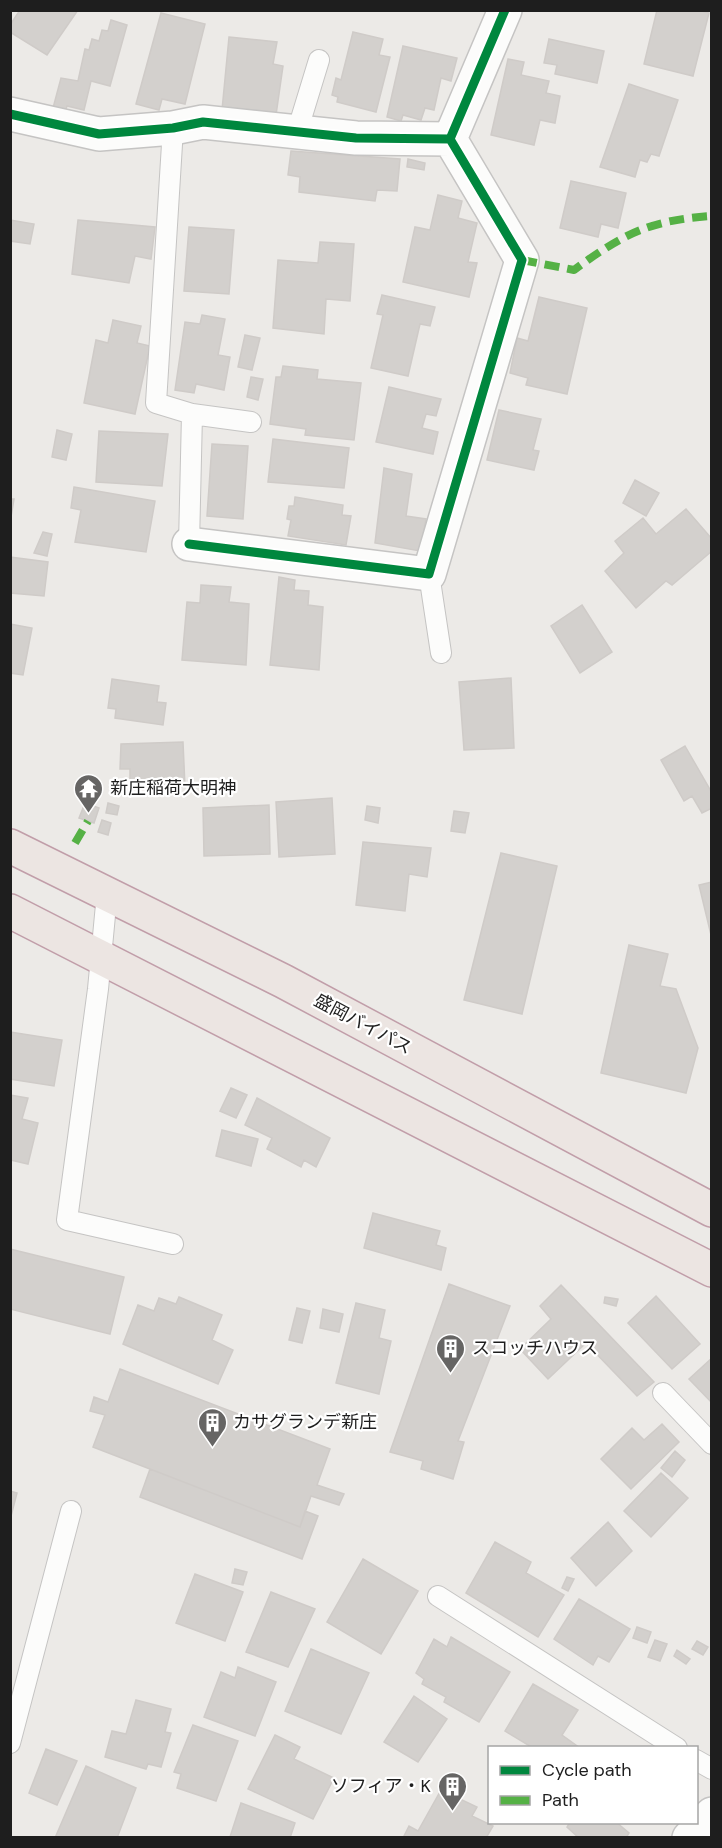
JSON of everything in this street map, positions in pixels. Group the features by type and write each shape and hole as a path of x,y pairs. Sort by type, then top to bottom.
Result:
{"highway":[{"name":"盛岡バイパス","path":"10,846 283,981 711,1210"},
{"path":"10,911 711,1270"}],"street":[{"path":"450,139 505,10"},
{"path":"10,114 99,134 173,128 203,122 356,138 450,139"},
{"path":"189,544 429,574 522,260 450,139"},
{"path":"689,1838 711,1814"}],"lane":[{"path":"297,132 319,60"},
{"path":"173,128 156,403 192,414 251,422"},
{"path":"189,544 192,414"},
{"path":"429,574 441,653"},
{"path":"107,894 99,956 98,989 67,1220 173,1244"},
{"path":"663,1394 711,1444"},
{"path":"10,1743 71,1511"},
{"path":"438,1596 674,1746"},
{"path":"698,1761 711,1769"}],"building":[{"path":"20,10 78,10 47,55 10,32 10,25"},
{"path":"657,10 698,10 709,13 693,76 644,64"},
{"path":"161,13 205,24 185,104 162,99 159,110 136,104"},
{"path":"111,20 127,25 110,86 91,81 84,110 67,106 65,112 53,108 61,78 78,81 85,49 89,50 92,39 99,41 102,30 108,31"},
{"path":"353,32 383,39 379,55 390,57 376,112 337,102 338,97 332,95 336,78 341,80"},
{"path":"229,37 277,42 273,64 283,66 276,115 222,110"},
{"path":"549,39 604,51 597,83 555,74 557,65 544,63"},
{"path":"403,46 457,58 451,81 441,78 434,110 425,108 421,120 403,115 401,121 387,117"},
{"path":"508,59 524,62 521,75 549,81 546,93 560,96 555,123 540,120 534,145 491,135"},
{"path":"629,84 678,100 659,156 651,154 647,162 640,160 635,177 600,167"},
{"path":"291,151 400,159 397,191 377,190 375,201 299,192 300,177 288,175"},
{"path":"408,159 425,163 424,170 407,167"},
{"path":"571,181 626,193 618,228 601,224 598,237 560,228"},
{"path":"438,195 462,201 458,218 477,223 468,262 477,263 469,297 403,282 415,227 430,230"},
{"path":"10,220 34,224 30,244 10,241"},
{"path":"78,220 155,227 151,259 135,256 129,283 72,274"},
{"path":"189,227 234,230 229,294 184,291"},
{"path":"320,242 354,244 350,301 326,299 324,334 273,328 278,260 318,263"},
{"path":"382,295 435,307 430,326 420,324 408,376 371,368 383,315 377,314"},
{"path":"539,297 587,308 567,394 526,385 528,378 510,373 517,338 528,341"},
{"path":"202,315 225,319 218,355 230,357 224,390 196,384 194,393 175,390 185,322 200,324"},
{"path":"113,320 141,326 137,343 150,346 135,414 84,403 96,340 108,343"},
{"path":"245,335 260,338 252,370 238,367"},
{"path":"283,366 318,370 317,379 361,383 354,440 305,435 306,429 270,424 276,377 281,377"},
{"path":"251,377 263,379 258,400 247,397"},
{"path":"389,387 441,399 436,416 426,414 422,428 438,432 433,454 376,442"},
{"path":"499,410 541,419 533,450 539,451 534,470 487,460"},
{"path":"57,430 72,434 66,460 52,457"},
{"path":"99,431 168,434 162,486 96,482"},
{"path":"273,439 349,448 344,488 268,482"},
{"path":"212,444 248,446 243,519 207,516"},
{"path":"384,468 412,474 406,516 426,519 420,551 375,543"},
{"path":"635,480 659,493 646,516 623,503"},
{"path":"74,487 155,501 146,552 75,542 81,510 71,508"},
{"path":"295,497 343,505 342,515 351,516 346,545 288,536 291,520 287,519 289,506 294,506"},
{"path":"10,499 14,499 10,523"},
{"path":"686,509 712,539 712,551 672,585 666,581 636,608 605,571 624,553 615,541 643,518 656,534"},
{"path":"43,532 52,534 47,556 34,553"},
{"path":"10,557 48,562 44,596 10,593"},
{"path":"279,577 295,580 294,590 309,591 308,605 323,607 319,670 270,665"},
{"path":"201,585 231,587 229,602 249,604 246,665 182,660 187,602 200,603"},
{"path":"582,605 612,652 580,673 551,626"},
{"path":"10,624 32,628 23,675 10,673"},
{"path":"511,678 514,748 464,750 459,682"},
{"path":"112,679 159,686 157,702 166,703 163,725 115,718 116,709 108,708"},
{"path":"183,742 185,787 130,788 130,769 120,769 121,744"},
{"path":"685,746 712,793 712,808 702,813 692,796 684,801 661,760"},
{"path":"332,798 335,854 279,857 276,802"},
{"name":"新庄稲荷大明神","path":"85,803 99,808 94,823 79,818"},
{"path":"108,803 119,806 117,815 106,813"},
{"path":"269,805 270,854 204,856 203,808"},
{"path":"367,806 380,808 378,823 365,820"},
{"path":"454,811 469,813 465,833 451,831"},
{"path":"102,820 111,823 108,835 98,832"},
{"path":"363,842 431,848 427,877 409,874 405,911 356,905"},
{"path":"501,853 557,866 522,1014 464,1000"},
{"path":"712,882 712,939 699,885"},
{"path":"629,945 668,954 660,986 676,989 698,1048 686,1093 601,1073"},
{"path":"10,1032 62,1040 54,1086 10,1079"},
{"path":"231,1088 247,1095 236,1118 220,1111"},
{"path":"10,1095 28,1098 22,1119 38,1123 28,1164 10,1160"},
{"path":"257,1098 330,1138 316,1167 304,1160 301,1167 267,1149 272,1138 245,1125"},
{"path":"222,1130 258,1139 251,1166 216,1156"},
{"path":"373,1213 440,1231 436,1245 446,1248 441,1270 364,1248"},
{"path":"10,1249 124,1277 110,1334 10,1309"},
{"name":"スコッチハウス","path":"449,1284 510,1306 458,1441 464,1442 453,1479 421,1469 423,1461 390,1452"},
{"path":"561,1285 654,1382 637,1396 586,1343 548,1379 520,1349 551,1319 540,1306"},
{"path":"656,1296 700,1344 672,1369 628,1323"},
{"path":"179,1297 222,1315 212,1340 233,1350 218,1384 123,1344 138,1305 154,1311 159,1298 176,1304"},
{"path":"605,1297 618,1299 616,1306 604,1303"},
{"path":"356,1303 385,1310 379,1338 391,1341 379,1394 336,1383"},
{"path":"297,1308 310,1311 302,1343 289,1340"},
{"path":"323,1309 343,1314 339,1332 320,1328"},
{"path":"712,1358 712,1403 689,1379"},
{"name":"カサグランデ新庄","path":"120,1369 330,1449 317,1485 344,1494 339,1505 311,1496 300,1527 93,1447 105,1415 90,1411 94,1397 108,1402"},
{"path":"662,1424 679,1442 631,1489 601,1459 632,1428 644,1440"},
{"path":"675,1451 685,1460 672,1477 661,1468"},
{"path":"150,1469 300,1527 305,1511 318,1516 302,1559 140,1497"},
{"path":"661,1473 688,1498 651,1537 624,1511"},
{"path":"10,1491 17,1493 10,1520"},
{"path":"608,1522 632,1551 596,1586 571,1558"},
{"path":"495,1542 531,1562 526,1573 564,1595 538,1637 466,1593"},
{"path":"363,1559 418,1591 381,1654 327,1622"},
{"path":"235,1569 247,1572 243,1585 232,1583"},
{"path":"195,1574 243,1592 225,1641 176,1623"},
{"path":"567,1577 574,1579 568,1591 562,1588"},
{"path":"271,1592 315,1609 288,1667 246,1652"},
{"path":"579,1599 630,1629 609,1662 598,1656 593,1665 554,1639"},
{"path":"637,1627 651,1632 647,1643 633,1638"},
{"path":"451,1637 510,1672 479,1722 444,1702 446,1697 422,1684 424,1679 416,1673 434,1639 447,1647"},
{"path":"655,1640 667,1644 660,1661 648,1657"},
{"path":"697,1641 708,1647 703,1655 692,1649"},
{"path":"311,1649 369,1673 341,1734 285,1711"},
{"path":"677,1650 690,1659 686,1664 674,1656"},
{"path":"238,1667 276,1682 255,1736 204,1717 221,1672 235,1678"},
{"path":"533,1684 578,1710 562,1735 577,1746 530,1746 505,1731"},
{"path":"414,1696 447,1719 418,1762 384,1742"},
{"path":"136,1700 171,1709 165,1732 171,1733 161,1767 148,1764 146,1769 105,1757 112,1731 126,1734"},
{"path":"193,1725 238,1741 216,1801 177,1788 181,1774 174,1772"},
{"path":"275,1735 300,1747 294,1759 334,1778 313,1819 248,1789"},
{"path":"46,1749 77,1761 57,1805 29,1793"},
{"path":"86,1766 136,1788 117,1838 55,1838"},
{"name":"ソフィア・K","path":"441,1790 477,1807 472,1816 493,1826 486,1838 403,1838 409,1826 418,1831"},
{"path":"241,1803 295,1823 290,1838 230,1837"},
{"path":"569,1824 618,1824 629,1833 626,1838 579,1838 567,1827"}],"marked path":[{"path":"522,260 574,270 608,247 638,231 671,221 712,216"},
{"path":"75,843 88,821"}],"cycle path":[{"path":"10,114 99,134 173,128 203,122 356,138 450,139 505,10"},
{"path":"189,544 429,574 522,260 450,139"}],"place":[{"name":"新庄稲荷大明神","path":"89,814"},
{"name":"スコッチハウス","path":"451,1374"},
{"name":"カサグランデ新庄","path":"212,1448"},
{"name":"ソフィア・K","path":"452,1812"}]}
